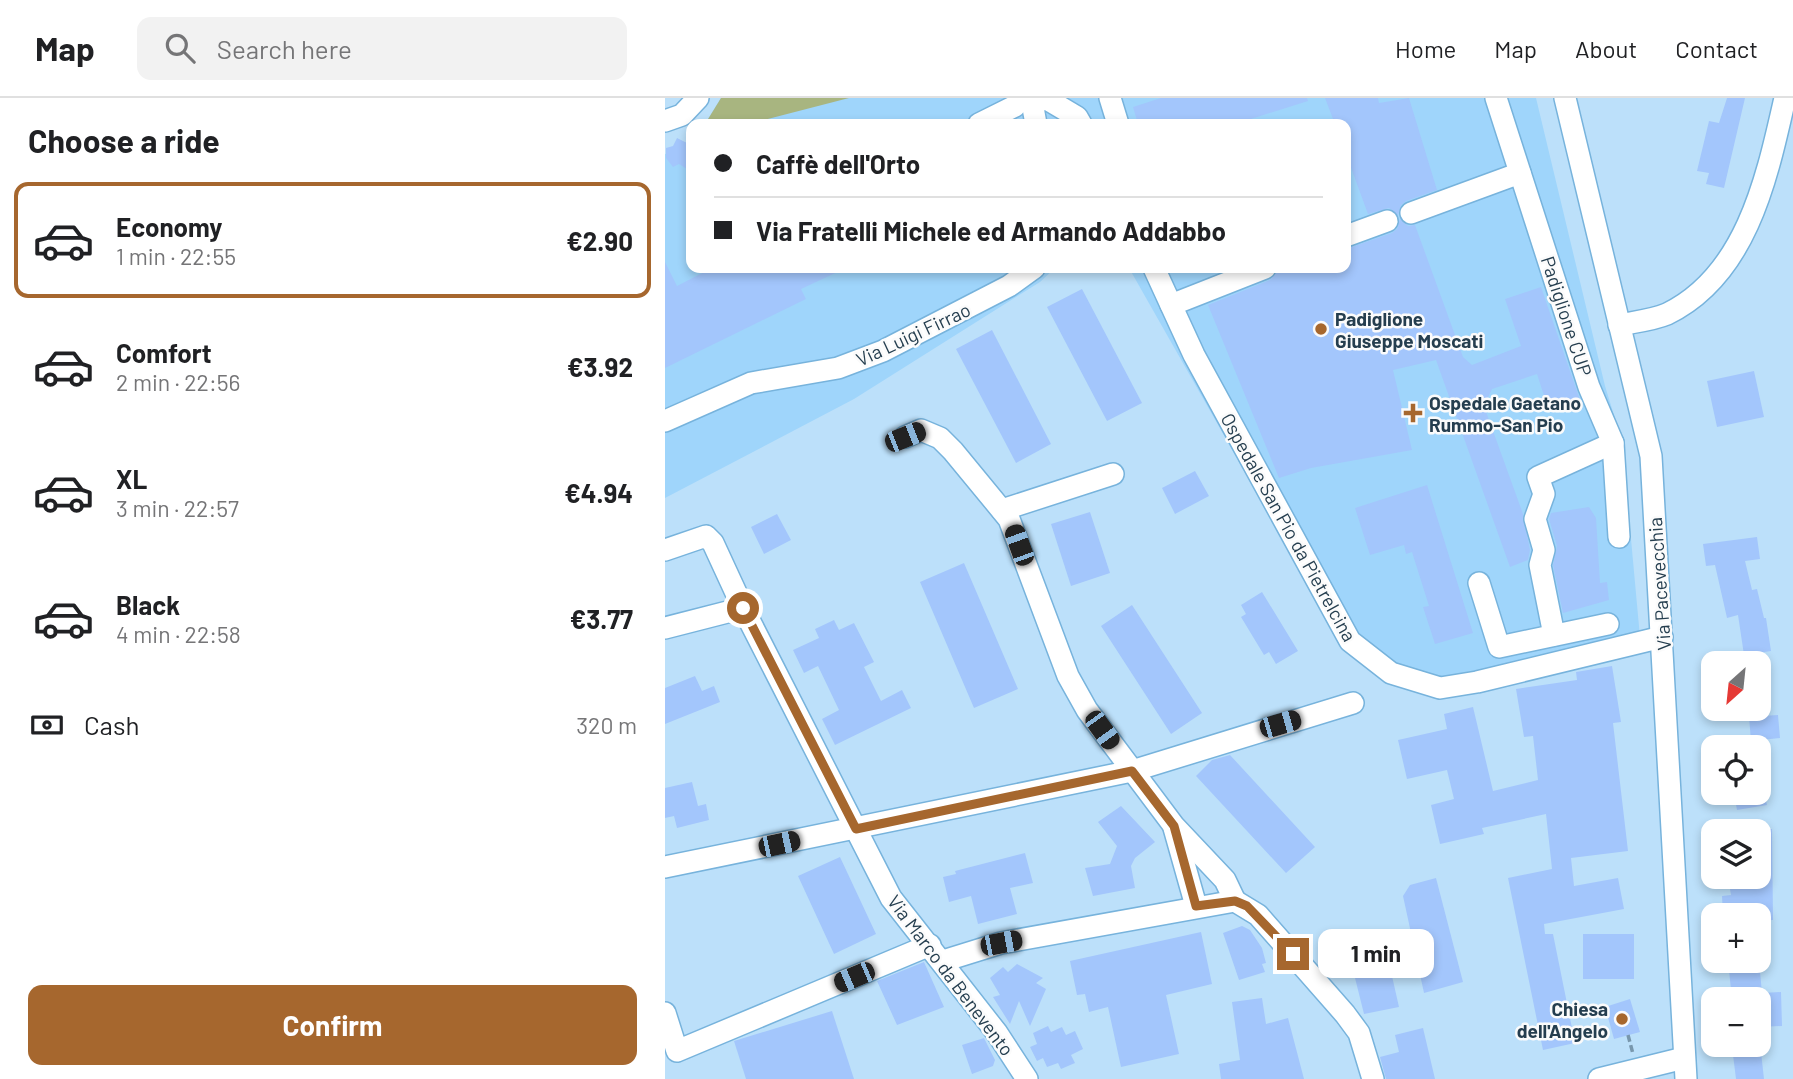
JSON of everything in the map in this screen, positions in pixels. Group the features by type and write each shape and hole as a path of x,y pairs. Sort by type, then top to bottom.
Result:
{"street":[{"path":"665,121 682,115 698,98"},
{"path":"1110,98 1116,119"},
{"name":"Padiglione CUP","path":"1496,98 1589,387 1613,443 1619,537"},
{"name":"Via Pacevecchia","path":"1565,98 1651,456 1685,1068"},
{"path":"1619,325 1664,315 1683,304 1709,283 1728,259 1758,201 1785,98"},
{"path":"1030,99 1035,119"},
{"path":"989,119 1030,99 1078,119"},
{"path":"1411,213 1520,173"},
{"path":"1351,234 1387,220"},
{"name":"Via Luigi Firrao","path":"665,421 751,383 838,368 883,351 989,297 1026,273"},
{"name":"Ospedale San Pio da Pietrelcina","path":"1156,273 1194,355 1350,641 1391,673 1440,688 1456,687 1662,637"},
{"path":"1171,305 1252,273"},
{"path":"905,437 921,430 940,438 1009,519 1067,676 1087,710 1174,826 1225,880 1235,901 1258,915 1345,1014 1359,1033 1373,1079"},
{"path":"1554,635 1540,565 1544,550 1535,519 1544,494 1538,477 1613,443"},
{"path":"1002,510 1113,474"},
{"name":"Via Marco da Benevento","path":"665,550 706,536 713,543 743,608 891,898 936,953 1027,1079"},
{"path":"1479,583 1499,647 1608,624"},
{"path":"665,628 743,608"},
{"path":"665,867 1132,771 1353,703"},
{"path":"1174,826 1196,906"},
{"path":"665,1013 677,1051 936,953 1235,901"},
{"path":"1598,1079 1685,1068"}],"shaded area":[{"name":"Ospedale Gaetano Rummo-San Pio","path":"721,98 1536,98 1605,386 1622,441 1641,648 1442,696 1335,631 1132,273 1351,273 1351,119 708,119"},
{"path":"686,150 686,273 1050,273 1040,282 854,399 665,498 665,154"}],"green space":[{"path":"721,98 849,98 768,119 708,119"}],"building":[{"path":"1161,98 1307,98 1308,101 1251,119 1137,119 1133,107"},
{"path":"1325,98 1378,98 1379,103 1409,98 1437,190 1406,201 1401,205 1398,215 1389,208 1368,214 1351,168 1351,119 1333,119"},
{"path":"1727,98 1745,98 1724,188 1706,184 1709,173 1697,171 1709,121 1719,123"},
{"path":"677,138 686,142 686,168 679,164 673,167 666,158 666,148 673,146"},
{"name":"Padiglione Giuseppe Moscati","path":"1400,219 1408,226 1415,225 1463,357 1472,365 1521,346 1505,299 1541,287 1580,400 1549,411 1537,374 1492,389 1484,406 1523,514 1530,550 1528,560 1510,567 1436,360 1393,370 1412,450 1311,468 1279,478 1208,305 1270,280 1276,273 1351,273 1351,247 1397,229"},
{"path":"665,262 677,286 702,273 835,273 801,289 806,299 665,368"},
{"path":"1082,289 1142,403 1107,421 1047,307"},
{"path":"992,330 1051,444 1016,463 956,349"},
{"path":"1754,371 1764,417 1717,427 1707,381"},
{"path":"1195,471 1209,496 1175,514 1162,488"},
{"path":"1427,485 1473,633 1435,644 1423,607 1429,606 1412,552 1406,554 1404,545 1370,555 1355,508"},
{"path":"1589,507 1596,518 1600,583 1607,582 1609,600 1563,613 1553,565 1557,546 1549,519 1551,513"},
{"path":"1090,512 1110,573 1071,586 1051,524"},
{"path":"777,514 791,540 764,554 751,527"},
{"path":"1757,537 1760,559 1745,561 1752,590 1757,589 1766,618 1771,651 1743,651 1738,615 1727,618 1715,565 1706,566 1703,544"},
{"path":"964,563 1018,689 974,708 920,582"},
{"path":"1262,592 1298,651 1276,664 1269,652 1264,655 1241,617 1246,614 1241,605"},
{"path":"1132,605 1202,713 1171,734 1101,626"},
{"path":"834,620 839,630 854,623 874,662 864,667 881,701 902,690 911,708 835,745 822,719 839,710 818,666 804,673 793,650 819,638 815,629"},
{"path":"1612,666 1621,722 1613,723 1628,851 1571,858 1574,886 1618,878 1624,909 1544,924 1545,934 1553,934 1575,1043 1543,1050 1508,878 1552,869 1546,814 1482,828 1484,834 1440,844 1431,805 1454,799 1447,770 1407,779 1398,740 1447,729 1444,714 1473,707 1493,791 1538,780 1533,736 1524,737 1516,689 1577,680 1576,672"},
{"path":"695,676 702,691 714,686 720,702 665,724 665,688"},
{"path":"1771,715 1778,715 1780,738 1750,735 1749,721 1771,721"},
{"path":"1230,755 1315,847 1286,873 1196,776 1212,760"},
{"path":"692,782 698,806 706,804 709,820 677,828 674,816 665,818 665,788"},
{"path":"1736,805 1767,805 1737,810"},
{"path":"1121,806 1155,842 1135,858 1131,866 1135,888 1093,896 1085,868 1110,864 1117,846 1098,822"},
{"path":"1771,829 1773,920 1771,920 1771,903 1722,903 1722,896 1731,895 1730,889 1771,889"},
{"path":"1025,853 1033,883 1010,888 1017,914 978,924 971,896 949,902 943,877 956,874 955,871"},
{"path":"840,857 876,934 834,954 798,876"},
{"path":"1436,878 1463,982 1424,993 1403,896 1410,885"},
{"path":"1242,926 1250,930 1262,948 1266,963 1262,964 1265,972 1239,980 1223,933"},
{"path":"1201,932 1212,984 1166,995 1179,1054 1121,1067 1108,1007 1089,1012 1085,994 1077,995 1070,961"},
{"path":"1583,934 1634,934 1634,979 1583,979"},
{"path":"1387,954 1399,1007 1364,1014 1351,962"},
{"path":"924,962 944,1007 897,1025 877,981"},
{"path":"1017,964 1043,978 1036,983 1046,989 1030,1026 1019,1001 1010,1024 993,997 1000,995 990,978 1003,967 1008,972"},
{"path":"1729,973 1760,973 1761,987 1731,987"},
{"path":"1781,992 1782,1026 1771,1026 1771,993"},
{"path":"1262,998 1266,1024 1288,1018 1304,1079 1221,1079 1219,1064 1240,1060 1232,1002"},
{"name":"Chiesa dell'Angelo","path":"1630,999 1640,1032 1614,1039 1605,1007"},
{"path":"832,1011 854,1079 746,1079 734,1041"},
{"path":"1048,1026 1051,1032 1062,1027 1066,1035 1075,1031 1083,1049 1071,1055 1075,1063 1061,1069 1058,1063 1047,1067 1043,1058 1037,1061 1030,1047 1037,1044 1033,1033"},
{"path":"1423,1028 1435,1079 1386,1079 1380,1057 1399,1052 1395,1035"},
{"path":"984,1038 995,1060 993,1066 972,1074 962,1045"},
{"path":"1733,1057 1762,1057 1764,1079 1736,1079"}],"place":[{"name":"Padiglione Giuseppe Moscati","path":"1321,329"},
{"name":"Ospedale Gaetano Rummo-San Pio","path":"1413,413"},
{"name":"Chiesa dell'Angelo","path":"1622,1019"}],"route":[{"path":"743,608 856,829 1132,771 1174,826 1196,906 1235,901 1247,906 1293,954"}]}
